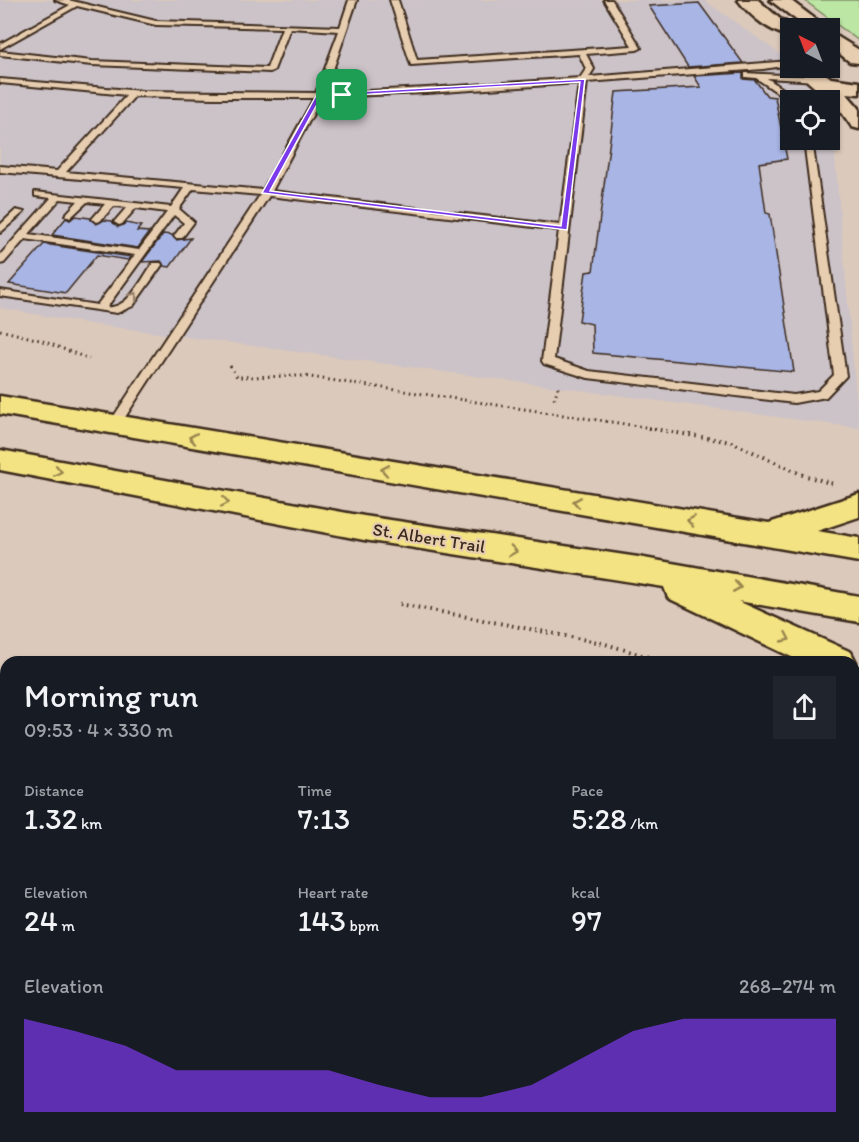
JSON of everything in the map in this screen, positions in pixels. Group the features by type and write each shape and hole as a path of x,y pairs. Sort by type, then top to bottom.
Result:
{"main road":[{"path":"0,405 859,550"},
{"name":"St. Albert Trail","path":"0,460 375,530 638,570 859,609"},
{"path":"770,534 859,505"},
{"path":"638,570 825,656"}],"street":[{"path":"747,0 780,26"},
{"path":"779,0 804,18"},
{"path":"840,45 858,58"},
{"path":"840,57 858,58"},
{"path":"818,78 847,106 859,123"},
{"path":"824,78 859,87"}],"lane":[{"path":"58,0 156,23 343,29"},
{"path":"114,425 266,193 319,96 354,0"},
{"path":"387,0 403,0"},
{"path":"394,0 414,63 637,48 609,0"},
{"path":"0,47 76,4"},
{"path":"0,53 92,63 270,70 286,26"},
{"path":"581,51 590,69 583,80 548,361 588,374 794,399 822,394 840,376 809,150"},
{"path":"0,81 134,92 319,96 583,80 780,64"},
{"path":"694,72 780,75"},
{"path":"755,75 780,91"},
{"path":"60,174 134,92"},
{"path":"0,169 266,193 564,228"},
{"path":"100,309 190,186"},
{"path":"38,194 174,210 189,222 178,236"},
{"path":"0,261 58,196"},
{"path":"70,215 85,200"},
{"path":"97,219 111,203"},
{"path":"119,222 134,205"},
{"path":"0,230 20,212"},
{"path":"22,236 50,236 101,243 141,253"},
{"path":"0,292 113,311 129,304 157,265"}],"path":[{"path":"0,330 40,340 89,358"},
{"path":"230,366 237,377 303,376 715,438 747,447 810,477 836,485"},
{"path":"400,604 593,641 644,656"}],"shaded area":[{"path":"0,0 704,0 780,54 780,78 801,78 812,90 780,90 780,150 834,150 859,428 84,323 0,308"}],"green space":[{"path":"804,0 859,0 859,41 840,27 840,18 828,18"}],"building":[{"path":"699,3 743,63 688,67 649,6"},
{"path":"743,73 743,79 755,80 767,96 775,97 780,123 780,150 785,150 787,159 759,163 766,213 770,214 794,372 593,353 592,324 579,321 586,272 593,271 616,92 701,87 694,76"},
{"path":"75,216 90,218 96,224 104,220 112,221 118,227 126,223 141,226 137,231 149,232 138,248 52,235 66,218 70,220"},
{"path":"163,234 172,235 176,240 191,238 170,267 164,266 161,261 142,262"},
{"path":"44,244 131,257 128,260 97,255 66,293 9,284"}],"route":[{"path":"583,80 564,228 266,193 319,96 342,95 583,80"}]}
